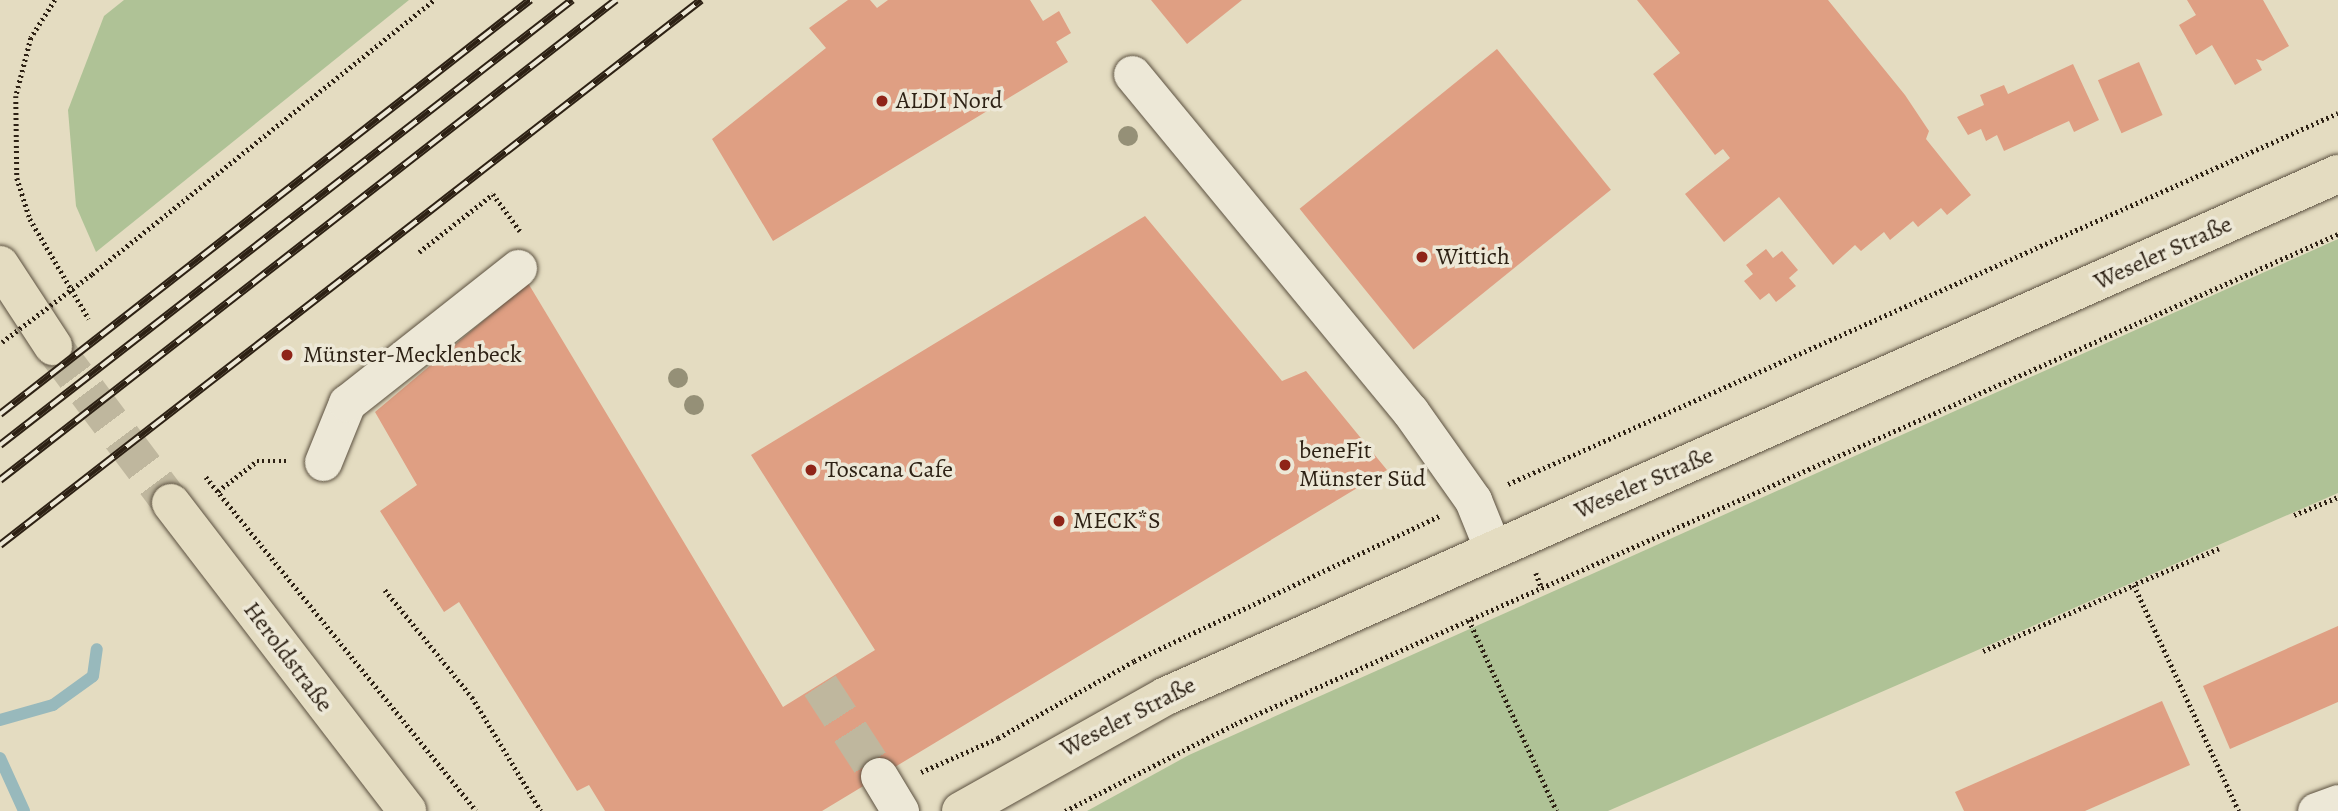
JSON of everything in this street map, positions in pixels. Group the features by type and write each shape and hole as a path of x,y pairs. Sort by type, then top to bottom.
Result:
{"main road":[{"name":"Weseler Straße","path":"961,811 1122,717 1492,548 2338,174"},
{"path":"0,265 53,346"},
{"name":"Heroldstraße","path":"171,503 407,811"}],"street":[{"path":"1132,74 1410,411 1473,500 1492,548"},
{"path":"323,462 347,403 524,256"},
{"path":"2316,811 2338,803"}],"path":[{"path":"55,0 31,38 16,96 17,178 30,219 89,318"},
{"path":"2,342 92,274 434,0"},
{"path":"888,792 998,738 1134,661 1473,500 2338,113"},
{"path":"419,252 493,194 524,256"},
{"path":"1065,811 1235,724 2338,234"},
{"path":"218,491 257,461 323,462"},
{"path":"206,477 366,682 476,811"},
{"path":"2294,515 2338,497"},
{"path":"1983,651 2219,549"},
{"path":"2134,585 2239,811"},
{"path":"385,590 472,697 541,811"},
{"path":"1469,620 1557,811"}],"green space":[{"path":"124,0 409,0 96,252 76,206 68,110 104,16"},
{"path":"2338,239 2338,493 1608,811 1087,811 1189,755"}],"building":[{"name":"ALDI Nord","path":"848,0 870,0 877,8 888,0 1030,0 1043,21 1059,11 1071,33 1056,42 1068,62 773,241 712,139 826,48 809,28"},
{"path":"1151,0 1242,0 1187,44"},
{"path":"1637,0 1828,0 1905,95 1929,131 1926,139 1971,195 1947,215 1941,208 1918,227 1913,221 1890,240 1884,232 1861,251 1855,245 1833,265 1779,197 1724,242 1685,194 1730,158 1723,149 1715,155 1653,74 1680,53"},
{"path":"2187,0 2263,0 2289,46 2263,61 2256,59 2262,70 2235,85 2212,45 2196,55 2179,25 2196,15"},
{"path":"1497,49 1611,190 1414,350 1300,209"},
{"path":"2139,62 2163,115 2121,133 2098,80"},
{"path":"2073,64 2099,120 2074,132 2069,121 2004,151 1997,135 1986,141 1981,129 1968,135 1957,117 1984,105 1980,95 2004,85 2008,94"},
{"name":"MECK*S","path":"1145,216 1282,381 1306,371 1387,470 822,811 605,811 589,785 577,791 459,602 444,612 380,511 417,485 375,412 528,283 783,707 875,650 751,455"},
{"path":"1766,249 1773,258 1782,251 1798,270 1789,278 1796,286 1776,302 1769,293 1760,300 1744,281 1753,274 1746,265"},
{"path":"2338,626 2338,702 2230,749 2203,686"},
{"path":"2162,701 2190,765 2085,811 1964,811 1955,792"}],"waterway":[{"path":"0,720 53,705 93,676 97,649"},
{"path":"0,758 24,811"}],"tunnel":[{"path":"53,346 171,503"},
{"path":"820,685 879,776"}],"railway":[{"path":"0,414 530,0"},
{"path":"0,445 572,0"},
{"path":"0,480 616,0"},
{"path":"0,545 701,0"}],"place":[{"name":"ALDI Nord","path":"882,101"},
{"name":"Wittich","path":"1422,257"},
{"name":"Münster-Mecklenbeck","path":"287,355"},
{"name":"beneFit Münster Süd","path":"1285,465"},
{"name":"Toscana Cafe","path":"811,470"},
{"name":"MECK*S","path":"1059,521"}]}
